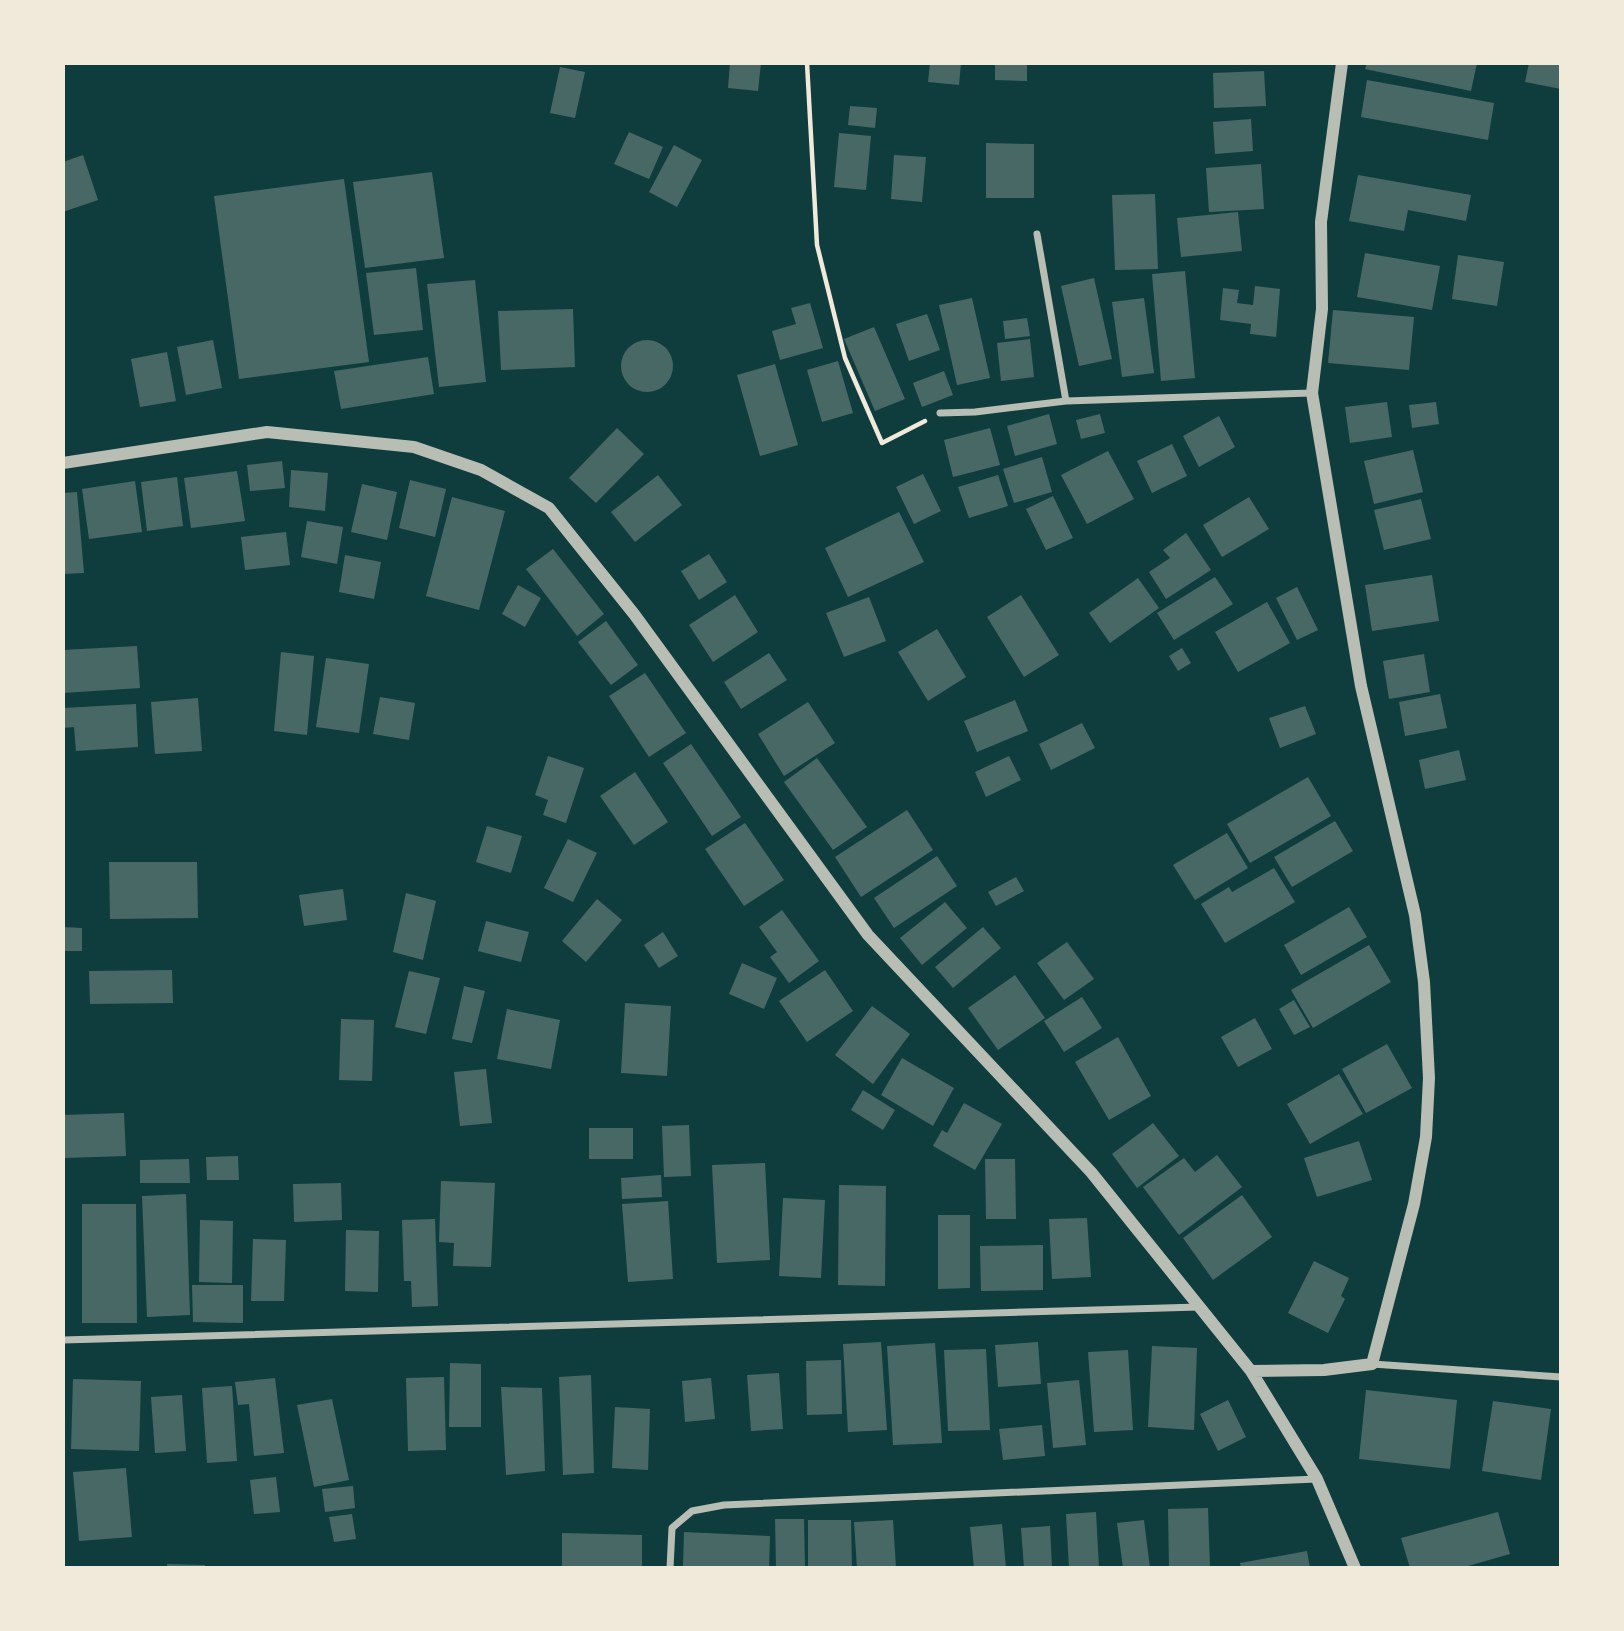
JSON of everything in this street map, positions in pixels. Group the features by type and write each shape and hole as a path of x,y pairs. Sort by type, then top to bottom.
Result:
{"street":[{"path":"1342,63 1321,222 1322,309 1312,393 1361,685 1415,915 1424,982 1429,1078 1426,1137 1414,1204 1372,1364"},
{"path":"1037,234 1066,401"},
{"path":"940,413 975,412 1066,401 1312,393"},
{"path":"63,463 254,434 281,433 414,447 481,470 549,508 634,614 868,935 1091,1171 1251,1371 1317,1479 1355,1568"},
{"path":"63,1340 1199,1307"},
{"path":"1251,1371 1324,1370 1372,1364 1561,1377"},
{"path":"670,1564 672,1528 692,1511 724,1505 1317,1479"}],"path":[{"path":"807,63 817,245 845,358 882,443 940,413"}],"building":[{"path":"730,63 761,63 758,91 728,88"},
{"path":"930,63 961,63 959,85 928,82"},
{"path":"995,63 1027,63 1027,81 995,80"},
{"path":"1367,63 1477,63 1471,91 1365,69"},
{"path":"1529,63 1561,63 1561,89 1525,82"},
{"path":"560,67 585,72 575,118 550,113"},
{"path":"1264,71 1266,106 1214,108 1213,73"},
{"path":"1367,80 1494,103 1488,140 1361,117"},
{"path":"850,106 877,108 875,128 848,125"},
{"path":"1251,119 1253,151 1215,154 1213,122"},
{"path":"629,132 663,147 649,179 614,164"},
{"path":"839,133 871,136 866,190 834,187"},
{"path":"986,143 1034,144 1034,198 986,198"},
{"path":"674,145 702,160 677,207 649,192"},
{"path":"83,155 98,200 63,212 63,162"},
{"path":"894,155 926,157 922,202 891,199"},
{"path":"1261,164 1264,209 1209,212 1206,168"},
{"path":"432,172 444,258 365,268 353,182"},
{"path":"1358,175 1471,195 1466,221 1408,210 1404,231 1349,221"},
{"path":"344,179 369,362 239,379 214,196"},
{"path":"1155,194 1158,269 1115,270 1112,195"},
{"path":"1238,212 1242,251 1181,257 1177,218"},
{"path":"1365,253 1440,266 1432,310 1357,297"},
{"path":"1458,255 1504,262 1497,306 1452,299"},
{"path":"416,268 423,330 374,335 366,273"},
{"path":"1185,271 1195,378 1161,381 1152,274"},
{"path":"1094,278 1112,359 1079,366 1061,286"},
{"path":"475,280 486,382 439,387 427,284"},
{"path":"1255,286 1280,289 1276,337 1250,334 1251,324 1220,320 1223,288 1239,290 1237,303 1253,305"},
{"path":"972,298 990,378 957,385 939,305"},
{"path":"1144,298 1154,373 1122,377 1112,302"},
{"path":"810,303 823,348 780,360 772,331 796,324 791,308"},
{"path":"573,309 575,367 501,370 498,311"},
{"path":"1333,310 1414,317 1409,370 1328,363"},
{"path":"927,314 940,350 909,361 896,324"},
{"path":"1027,318 1030,336 1005,339 1003,321"},
{"path":"874,327 905,399 875,411 844,339"},
{"path":"1030,339 1034,377 1001,381 997,343"},
{"path":"213,340 222,388 186,395 177,347"},
{"path":"647,340 657,342 665,348 671,356 671,376 665,384 657,390 647,392 637,390 629,384 623,376 621,366 623,356 629,348 637,342"},
{"path":"167,352 176,401 140,407 131,359"},
{"path":"428,357 434,394 341,409 334,371"},
{"path":"838,361 853,413 822,422 807,370"},
{"path":"775,364 798,445 760,456 737,375"},
{"path":"944,371 953,395 922,407 913,383"},
{"path":"1387,402 1392,437 1350,443 1345,407"},
{"path":"1436,402 1439,424 1412,428 1409,405"},
{"path":"1049,414 1057,444 1015,456 1007,426"},
{"path":"1100,414 1105,433 1081,439 1076,420"},
{"path":"1219,416 1235,447 1199,467 1183,436"},
{"path":"617,428 644,454 596,503 569,478"},
{"path":"990,428 1000,465 953,477 944,440"},
{"path":"1172,444 1187,476 1152,493 1137,461"},
{"path":"1413,450 1423,492 1374,504 1364,461"},
{"path":"1108,451 1134,499 1087,524 1061,475"},
{"path":"1042,457 1052,492 1014,503 1003,469"},
{"path":"282,461 285,488 250,491 247,465"},
{"path":"291,470 328,473 325,511 289,507"},
{"path":"237,471 245,521 191,528 184,478"},
{"path":"923,474 941,511 914,524 896,487"},
{"path":"658,475 682,505 635,542 611,512"},
{"path":"998,475 1008,506 969,518 958,487"},
{"path":"177,477 183,526 147,531 141,482"},
{"path":"410,480 446,489 435,537 399,528"},
{"path":"135,481 142,532 89,539 82,489"},
{"path":"362,484 397,492 387,540 351,532"},
{"path":"77,492 84,573 63,574 63,493"},
{"path":"1053,496 1073,538 1046,550 1026,509"},
{"path":"452,497 505,511 479,610 426,596"},
{"path":"1249,497 1269,529 1222,557 1203,525"},
{"path":"1421,499 1431,539 1384,550 1374,510"},
{"path":"899,512 924,562 848,597 825,548"},
{"path":"307,521 343,527 337,564 301,557"},
{"path":"286,532 290,565 245,570 241,537"},
{"path":"1186,533 1211,570 1166,599 1149,572 1170,558 1163,550"},
{"path":"553,549 604,614 577,636 526,569"},
{"path":"709,554 727,582 699,600 681,571"},
{"path":"345,555 381,562 374,599 339,592"},
{"path":"1432,575 1439,621 1372,631 1365,585"},
{"path":"1215,577 1233,604 1174,640 1157,613"},
{"path":"1138,578 1159,608 1110,643 1089,613"},
{"path":"518,585 541,598 525,627 502,614"},
{"path":"1297,587 1318,630 1297,640 1276,598"},
{"path":"735,595 758,632 713,662 689,625"},
{"path":"1021,595 1059,655 1024,677 987,617"},
{"path":"869,597 886,641 844,657 826,613"},
{"path":"1267,602 1290,643 1238,672 1215,632"},
{"path":"606,621 638,665 611,685 578,642"},
{"path":"937,629 966,677 928,701 898,652"},
{"path":"137,646 140,688 63,693 63,650"},
{"path":"1182,648 1191,663 1178,671 1169,656"},
{"path":"281,652 314,656 307,735 274,731"},
{"path":"769,653 787,680 741,709 724,682"},
{"path":"1424,654 1430,692 1389,699 1383,661"},
{"path":"326,658 369,664 359,733 316,727"},
{"path":"645,673 686,733 649,757 609,696"},
{"path":"1440,694 1447,728 1405,736 1399,702"},
{"path":"380,697 415,703 409,740 373,734"},
{"path":"198,698 202,751 155,754 151,702"},
{"path":"1015,700 1028,731 977,752 964,721"},
{"path":"808,702 835,743 784,776 758,734"},
{"path":"136,704 138,747 76,751 74,727 63,728 63,708"},
{"path":"1305,706 1316,734 1280,748 1269,718"},
{"path":"1082,723 1095,748 1051,770 1039,744"},
{"path":"691,744 741,817 712,836 663,763"},
{"path":"1459,750 1466,780 1425,789 1419,760"},
{"path":"548,756 584,768 566,823 543,815 548,800 535,795"},
{"path":"1009,756 1021,780 986,797 975,772"},
{"path":"817,758 867,827 833,850 784,782"},
{"path":"635,772 668,822 634,845 600,796"},
{"path":"1308,777 1331,816 1250,863 1227,824"},
{"path":"907,810 933,850 861,897 835,857"},
{"path":"1335,821 1353,851 1292,887 1274,857"},
{"path":"745,823 784,880 744,906 705,849"},
{"path":"487,826 522,836 511,873 476,862"},
{"path":"1227,833 1248,868 1195,900 1173,865"},
{"path":"568,839 597,853 573,902 544,888"},
{"path":"937,856 957,886 894,928 874,898"},
{"path":"109,862 197,862 198,918 110,919"},
{"path":"1274,868 1295,902 1225,943 1201,904 1229,887 1232,892"},
{"path":"1016,877 1024,891 996,906 988,892"},
{"path":"343,889 347,920 304,926 299,895"},
{"path":"406,893 436,901 423,960 393,952"},
{"path":"597,899 622,920 586,962 562,941"},
{"path":"945,902 967,928 922,965 900,938"},
{"path":"1349,907 1367,937 1301,975 1284,945"},
{"path":"782,910 819,961 789,983 770,957 777,952 759,927"},
{"path":"486,921 529,932 521,962 478,951"},
{"path":"63,927 82,928 82,951 63,951"},
{"path":"983,927 1001,948 953,988 935,967"},
{"path":"663,932 678,956 659,968 644,945"},
{"path":"1067,942 1094,979 1064,1000 1037,963"},
{"path":"1369,945 1391,982 1313,1028 1291,990"},
{"path":"742,963 777,978 764,1009 729,994"},
{"path":"172,970 173,1003 90,1004 89,971"},
{"path":"825,970 853,1011 807,1042 779,1001"},
{"path":"409,971 440,978 426,1034 395,1027"},
{"path":"1015,975 1045,1018 998,1050 968,1008"},
{"path":"464,986 485,991 472,1043 452,1039"},
{"path":"1082,997 1102,1028 1064,1052 1044,1021"},
{"path":"1294,1000 1310,1027 1294,1035 1279,1009"},
{"path":"625,1003 671,1006 667,1076 621,1073"},
{"path":"872,1006 910,1034 873,1084 835,1055"},
{"path":"507,1009 560,1020 551,1069 497,1059"},
{"path":"1255,1018 1272,1049 1238,1067 1221,1037"},
{"path":"341,1019 374,1020 372,1081 339,1080"},
{"path":"1118,1037 1151,1096 1109,1120 1075,1062"},
{"path":"1387,1044 1412,1088 1366,1113 1342,1069"},
{"path":"902,1058 954,1088 933,1126 881,1095"},
{"path":"486,1069 492,1123 460,1126 454,1072"},
{"path":"1339,1074 1363,1114 1310,1144 1287,1104"},
{"path":"863,1090 895,1110 883,1130 851,1110"},
{"path":"964,1103 1002,1124 975,1170 933,1146 942,1130 947,1133"},
{"path":"124,1113 126,1156 63,1158 63,1115"},
{"path":"1153,1123 1179,1156 1137,1188 1112,1154"},
{"path":"689,1125 691,1176 664,1177 662,1126"},
{"path":"589,1128 633,1128 633,1159 589,1159"},
{"path":"1359,1141 1372,1180 1317,1197 1304,1158"},
{"path":"1217,1155 1242,1187 1179,1235 1143,1187 1184,1158 1195,1172"},
{"path":"238,1156 239,1180 207,1180 206,1157"},
{"path":"189,1159 190,1183 140,1183 140,1160"},
{"path":"985,1159 1015,1159 1016,1219 986,1219"},
{"path":"765,1163 770,1260 717,1263 712,1165"},
{"path":"661,1175 662,1197 622,1199 621,1178"},
{"path":"441,1181 495,1183 491,1267 453,1266 454,1243 439,1242"},
{"path":"341,1183 342,1220 294,1222 293,1184"},
{"path":"839,1185 886,1186 885,1286 838,1285"},
{"path":"186,1194 190,1315 147,1317 142,1196"},
{"path":"1242,1195 1272,1237 1213,1280 1183,1238"},
{"path":"783,1198 825,1200 821,1278 779,1276"},
{"path":"668,1201 673,1279 628,1282 622,1204"},
{"path":"82,1204 136,1204 137,1323 82,1323"},
{"path":"938,1215 970,1215 970,1288 938,1289"},
{"path":"1087,1218 1091,1277 1052,1279 1049,1219"},
{"path":"435,1219 438,1306 412,1307 411,1281 404,1281 402,1220"},
{"path":"200,1220 233,1221 232,1283 199,1282"},
{"path":"346,1230 379,1231 378,1292 345,1291"},
{"path":"253,1239 286,1240 284,1301 251,1301"},
{"path":"1043,1245 1043,1290 981,1291 980,1246"},
{"path":"1314,1261 1349,1278 1341,1296 1345,1299 1328,1333 1288,1313"},
{"path":"192,1285 243,1285 243,1323 193,1322"},
{"path":"881,1342 887,1430 848,1432 843,1344"},
{"path":"1038,1342 1041,1384 998,1387 995,1345"},
{"path":"935,1343 942,1443 893,1445 887,1346"},
{"path":"1152,1346 1197,1348 1194,1430 1148,1427"},
{"path":"986,1349 990,1430 948,1431 944,1350"},
{"path":"1128,1350 1133,1430 1094,1432 1088,1352"},
{"path":"841,1360 842,1414 807,1415 806,1361"},
{"path":"450,1363 481,1364 481,1427 449,1427"},
{"path":"779,1373 783,1429 751,1431 747,1375"},
{"path":"591,1375 594,1473 563,1475 559,1377"},
{"path":"444,1377 446,1450 408,1451 406,1378"},
{"path":"275,1378 284,1453 254,1456 249,1404 238,1405 235,1382"},
{"path":"711,1378 715,1419 685,1422 682,1381"},
{"path":"73,1379 141,1381 139,1451 71,1449"},
{"path":"1079,1380 1086,1445 1053,1448 1047,1383"},
{"path":"232,1386 237,1461 207,1463 202,1388"},
{"path":"501,1387 542,1388 545,1471 506,1475"},
{"path":"1366,1390 1457,1400 1450,1469 1359,1459"},
{"path":"182,1395 186,1451 155,1453 151,1397"},
{"path":"332,1399 349,1480 314,1487 297,1405"},
{"path":"1228,1400 1246,1437 1218,1451 1200,1414"},
{"path":"1493,1401 1551,1409 1541,1480 1482,1471"},
{"path":"615,1407 650,1409 648,1470 612,1468"},
{"path":"1042,1425 1045,1456 1003,1460 999,1429"},
{"path":"126,1468 132,1537 79,1541 73,1472"},
{"path":"276,1477 280,1512 254,1514 250,1480"},
{"path":"353,1486 355,1508 325,1512 322,1489"},
{"path":"1208,1508 1210,1568 1169,1568 1168,1509"},
{"path":"1096,1512 1099,1568 1069,1568 1066,1514"},
{"path":"1498,1512 1510,1554 1461,1568 1410,1568 1401,1538"},
{"path":"352,1514 356,1539 334,1542 329,1517"},
{"path":"775,1519 804,1519 805,1568 776,1568"},
{"path":"808,1520 851,1520 852,1568 808,1568"},
{"path":"893,1520 896,1568 857,1568 854,1522"},
{"path":"1144,1520 1150,1568 1123,1568 1117,1523"},
{"path":"1002,1524 1006,1568 974,1568 970,1527"},
{"path":"1050,1526 1052,1568 1024,1568 1021,1528"},
{"path":"684,1532 770,1536 769,1568 683,1567"},
{"path":"562,1533 642,1535 642,1568 562,1568"},
{"path":"1307,1551 1310,1568 1241,1568 1240,1563"},
{"path":"167,1564 205,1565 205,1568 167,1568"}]}
